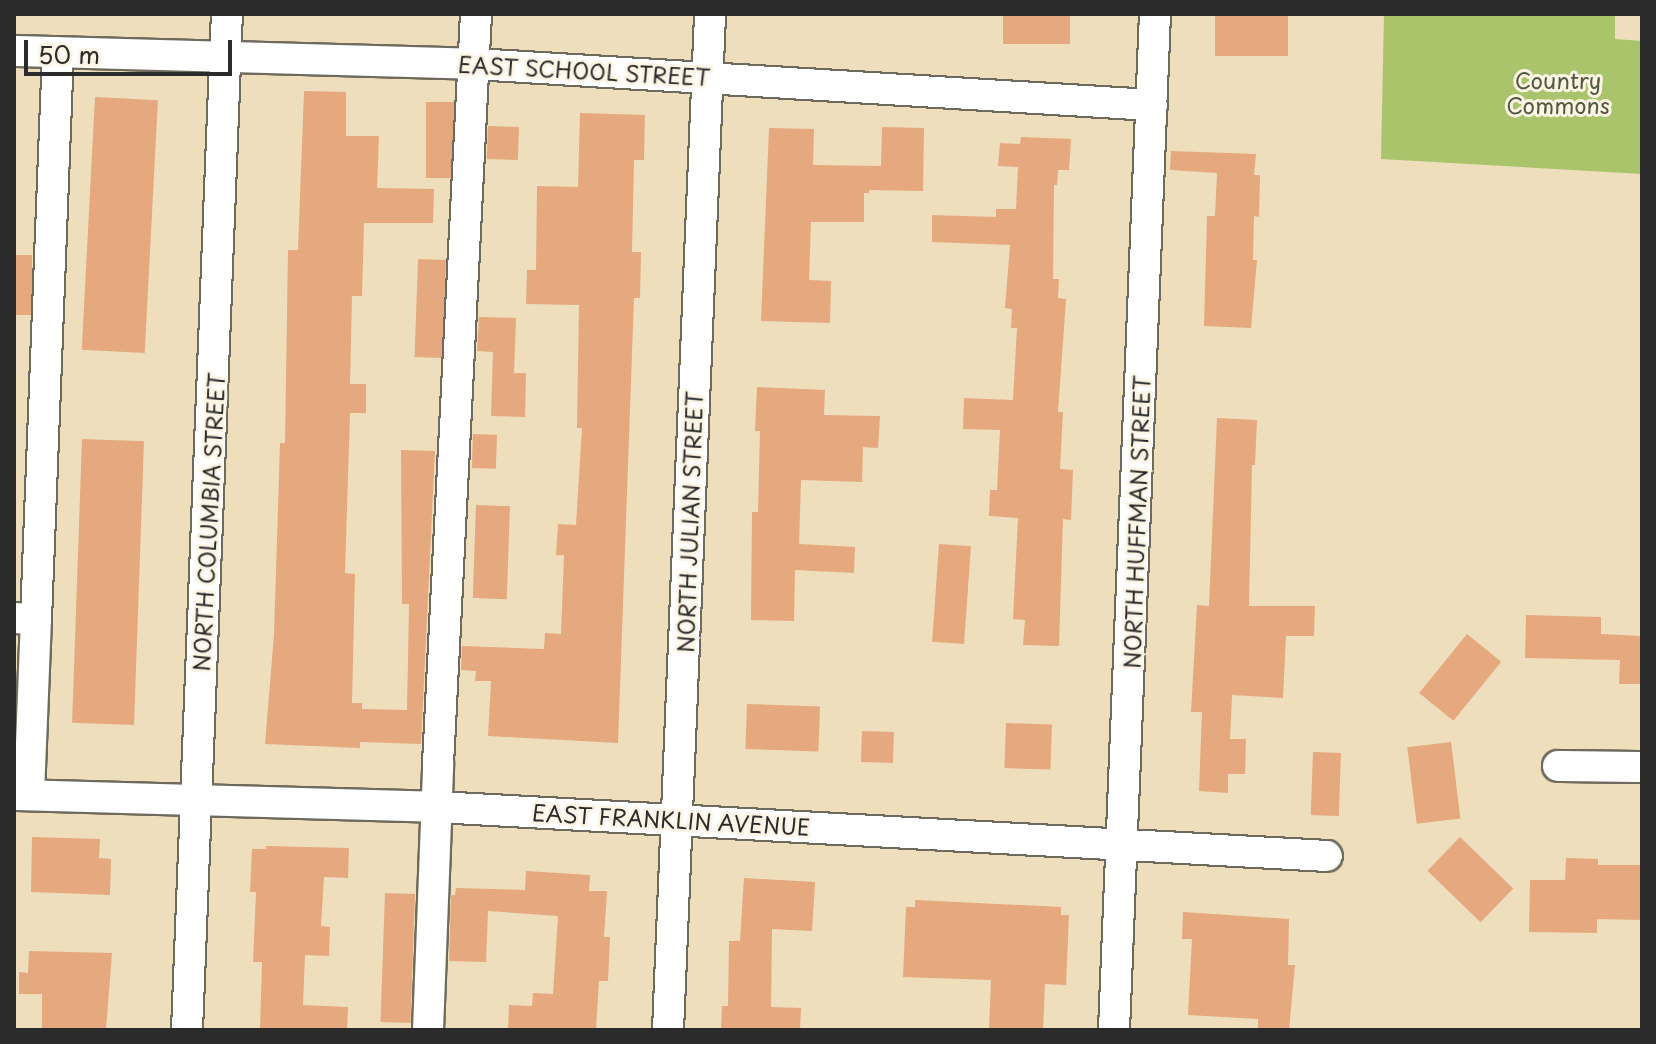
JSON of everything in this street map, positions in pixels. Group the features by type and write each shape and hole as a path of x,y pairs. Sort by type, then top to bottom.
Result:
{"street":[{"name":"NORTH COLUMBIA STREET","path":"187,1030 227,14"},
{"path":"428,1030 476,14"},
{"name":"NORTH JULIAN STREET","path":"668,1030 710,14"},
{"name":"NORTH HUFFMAN STREET","path":"1114,1030 1155,14"},
{"name":"EAST SCHOOL STREET","path":"14,51 475,64 1152,105"},
{"path":"22,795 25,619 58,52"},
{"path":"1558,766 1642,767"},
{"name":"EAST FRANKLIN AVENUE","path":"22,795 195,797 437,807 1327,856"}],"green space":[{"name":"Country Commons","path":"1384,14 1615,14 1615,39 1642,41 1642,174 1381,159"}],"building":[{"path":"1003,14 1070,14 1070,44 1003,44"},
{"path":"1215,14 1288,14 1288,56 1215,56"},
{"path":"304,91 346,92 346,136 379,136 377,188 434,189 433,223 364,223 362,296 352,296 350,384 366,384 366,413 350,413 345,573 355,574 352,703 362,703 362,709 407,710 409,604 402,604 401,450 435,451 421,744 360,742 360,748 265,744 274,635 280,443 285,443 288,250 298,250"},
{"path":"95,97 158,100 145,353 82,350"},
{"path":"426,102 454,102 454,178 426,178"},
{"path":"580,113 645,115 644,160 634,160 632,252 641,252 640,298 634,298 618,743 488,736 491,681 475,681 476,671 461,670 462,646 544,649 545,633 561,634 564,555 556,555 558,524 576,525 582,428 577,428 579,305 526,304 527,270 536,270 537,186 578,187"},
{"path":"488,126 519,127 518,160 487,159"},
{"path":"882,127 924,128 923,191 869,190 869,193 864,193 864,222 811,222 809,280 831,281 830,323 761,321 769,128 814,129 813,165 881,166"},
{"path":"1021,137 1071,139 1069,170 1058,170 1057,185 1054,185 1053,279 1059,279 1058,298 1066,299 1058,412 1063,412 1060,469 1073,470 1071,520 1063,519 1059,646 1023,645 1025,620 1013,619 1018,518 989,516 990,490 997,490 1000,430 963,429 964,398 1013,400 1017,328 1011,328 1012,309 1005,308 1010,245 932,242 932,215 996,217 996,209 1016,209 1018,167 998,166 1000,143 1020,144"},
{"path":"1171,151 1256,154 1254,175 1260,175 1259,217 1254,216 1253,260 1257,260 1251,328 1204,326 1207,216 1215,216 1217,173 1170,170"},
{"path":"14,255 32,255 32,315 14,315"},
{"path":"418,259 446,260 443,358 415,357"},
{"path":"479,317 516,318 514,373 526,373 525,417 491,416 493,352 477,351"},
{"path":"757,387 825,390 824,415 880,416 878,448 863,447 862,482 801,480 799,544 855,547 854,573 795,570 794,621 751,620 752,512 758,512 760,431 755,431"},
{"path":"1217,418 1257,420 1255,465 1252,465 1249,606 1315,606 1314,636 1286,636 1283,698 1232,695 1230,739 1246,739 1245,774 1228,774 1228,793 1199,791 1202,712 1191,712 1197,605 1209,606"},
{"path":"473,434 497,435 496,469 472,468"},
{"path":"82,439 144,441 134,725 72,723"},
{"path":"476,505 510,506 507,599 473,598"},
{"path":"939,544 971,546 964,644 932,642"},
{"path":"1526,615 1601,617 1601,634 1642,636 1642,684 1619,684 1620,660 1525,658"},
{"path":"1467,634 1501,662 1453,721 1419,693"},
{"path":"747,704 820,707 818,752 745,749"},
{"path":"1006,723 1052,725 1050,770 1004,768"},
{"path":"862,731 894,732 893,763 861,762"},
{"path":"1451,742 1460,818 1417,824 1407,747"},
{"path":"1313,752 1341,753 1339,816 1311,815"},
{"path":"32,837 100,839 99,858 111,859 110,895 31,892"},
{"path":"1460,837 1513,888 1481,922 1427,871"},
{"path":"266,846 349,848 348,878 324,877 321,926 330,927 329,956 305,955 303,1005 348,1007 347,1030 260,1030 262,962 253,962 256,892 250,892 252,849 266,849"},
{"path":"1566,858 1598,859 1598,865 1642,865 1642,920 1597,919 1597,933 1529,932 1530,880 1565,880"},
{"path":"526,871 590,875 589,891 607,891 604,937 610,937 608,981 599,981 596,1030 508,1030 509,1005 532,1006 533,993 553,994 558,916 488,911 486,962 449,961 451,895 455,895 456,888 525,890"},
{"path":"744,878 815,882 812,931 772,929 771,1007 801,1008 800,1030 721,1030 722,1006 728,1006 729,941 740,941"},
{"path":"385,893 415,894 410,1023 380,1022"},
{"path":"915,900 1061,907 1061,915 1069,915 1066,985 1045,984 1043,1030 989,1030 991,980 903,977 906,907 915,907"},
{"path":"1183,912 1289,919 1288,965 1295,965 1289,1030 1258,1030 1258,1019 1188,1015 1192,939 1182,939"},
{"path":"29,951 112,953 106,1030 42,1030 42,994 19,994 19,972 28,973"}]}
